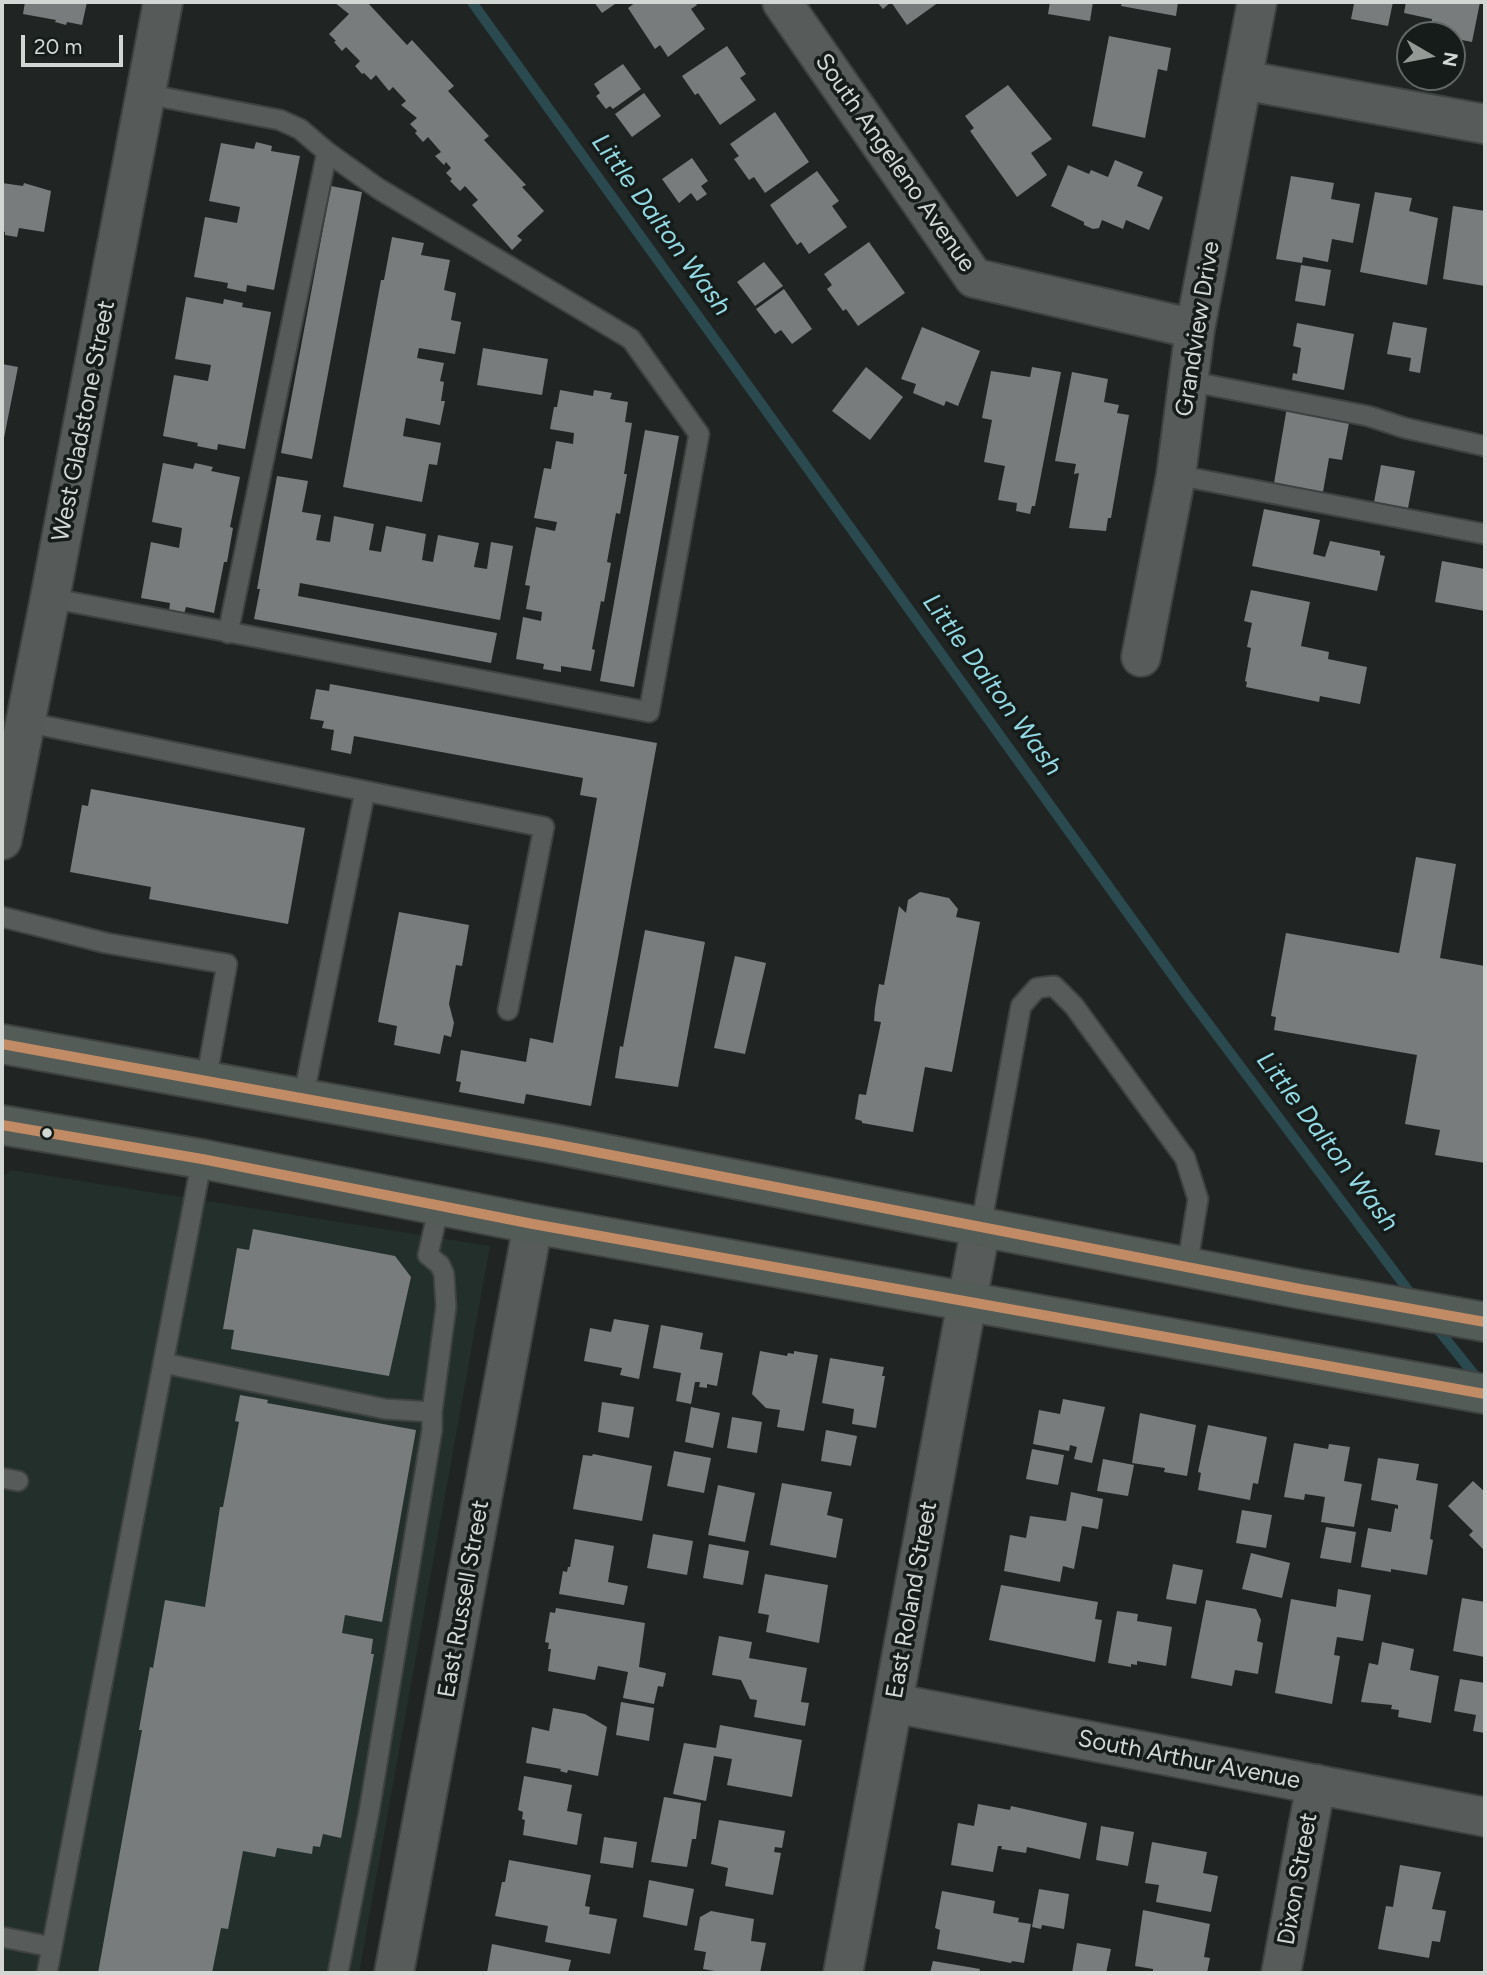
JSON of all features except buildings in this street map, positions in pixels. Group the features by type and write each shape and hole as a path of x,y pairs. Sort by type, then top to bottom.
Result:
{"main road":[{"path":"2,1044 549,1143 1473,1320"},
{"path":"2,1125 202,1159 533,1224 1471,1391"}],"street":[{"name":"West Gladstone Street","path":"2,840 163,2"},
{"name":"South Angeleno Avenue","path":"782,2 974,278 1195,329"},
{"name":"Grandview Drive","path":"1141,657 1176,475 1195,329 1257,2"},
{"path":"1241,79 1485,124"},
{"name":"East Russell Street","path":"394,1973 533,1224"},
{"name":"East Roland Street","path":"842,1973 981,1226"},
{"name":"South Arthur Avenue","path":"893,1703 1485,1816"},
{"name":"Dixon Street","path":"1281,1973 1316,1784"}],"lane":[{"path":"50,598 649,712 698,434 631,340 379,189 300,129 280,120 146,94"},
{"path":"228,633 327,152"},
{"path":"1188,381 1368,416 1405,428 1485,446"},
{"path":"1176,475 1485,534"},
{"path":"24,722 544,827 508,1010"},
{"path":"303,1099 365,791"},
{"path":"2,917 106,943 227,964 206,1081"},
{"path":"981,1226 1021,1006 1037,988 1054,986 1074,1006 1185,1158 1198,1199 1187,1267"},
{"path":"47,1973 202,1159"},
{"path":"338,1973 369,1812 432,1430 446,1307 444,1274 440,1265 428,1255 439,1206"},
{"path":"163,1363 385,1409 432,1412"},
{"path":"2,1937 52,1947"}],"shaded area":[{"path":"11,1170 490,1246 359,1973 2,1973 2,1178"}],"waterway":[{"name":"Little Dalton Wash","path":"472,2 1186,994 1414,1298"},
{"name":"Little Dalton Wash","path":"1432,1322 1481,1383"}],"transit line":[{"path":"2,1044 549,1143 1300,1289 1485,1322"},
{"path":"2,1125 202,1159 533,1224 1485,1394"}]}
